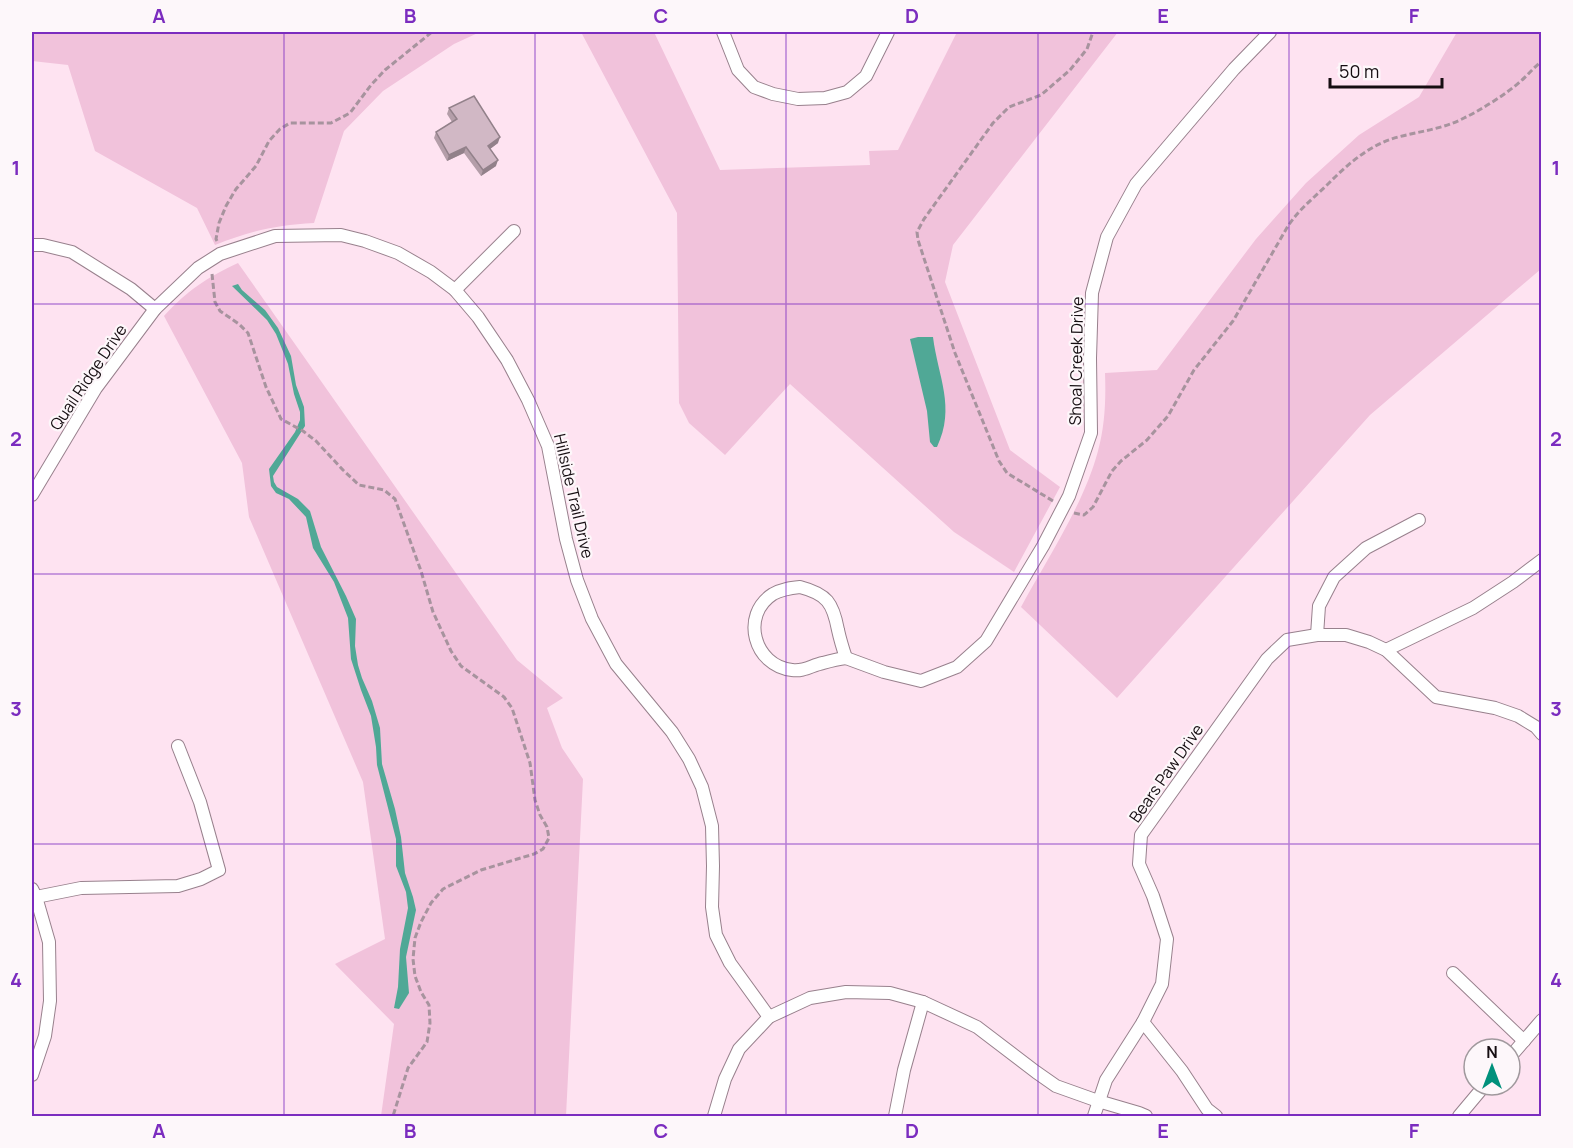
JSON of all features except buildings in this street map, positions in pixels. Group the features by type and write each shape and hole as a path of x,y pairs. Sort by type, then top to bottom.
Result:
{"street":[{"path":"723,32 738,69 754,87 798,99 825,98 848,92 866,76 888,32"},
{"name":"Shoal Creek Drive","path":"846,658 884,672 921,681 957,667 986,641 1043,546 1069,496 1091,433 1092,293 1107,237 1136,184 1234,69 1270,32"},
{"path":"455,290 514,231"},
{"name":"Hillside Trail Drive","path":"155,309 198,268 215,257 275,236 341,235 365,241 398,254 431,272 455,290 478,317 507,360 548,446 566,539 577,580 592,619 616,664 672,732 689,759 702,787 712,826 712,907 716,934 730,963 769,1017"},
{"path":"32,245 43,245 72,252 131,289 155,309"},
{"name":"Quail Ridge Drive","path":"32,495 96,388 155,309"},
{"path":"1317,635 1319,606 1334,578 1366,548 1419,520"},
{"path":"1542,560 1473,608 1386,650 1436,697 1496,708 1518,716 1536,727 1542,734"},
{"path":"800,587 814,591 832,607 837,618 846,658 820,663 807,669 793,670 779,667 758,647 754,633 756,618 762,605 772,595 785,589 800,587"},
{"name":"Bears Paw Drive","path":"1094,1116 1106,1080 1143,1022 1162,984 1167,939 1153,896 1139,864 1141,835 1267,659 1287,640 1317,635 1346,635 1370,642 1386,650"},
{"path":"32,1075 45,1036 50,1001 49,942 34,893 81,888 177,886 201,879 219,870 200,802 178,746"},
{"path":"1453,973 1524,1041"},
{"path":"714,1116 725,1079 739,1049 769,1017 810,998 846,992 890,993 923,1002 977,1027 1056,1086 1146,1116"},
{"path":"895,1116 904,1070 923,1002"},
{"path":"1522,1043 1542,1020"},
{"path":"1143,1022 1182,1071 1207,1109 1216,1116"},
{"path":"1459,1116 1475,1097"}],"path":[{"path":"393,1116 408,1068 427,1042 430,1023 429,1005 415,976 413,959 415,938 431,903 443,888 481,870 534,854 543,849 549,838 547,827 535,800 530,763 513,708 504,697 461,666 451,651 433,612 395,499 384,490 359,485 325,449 305,432 281,419 266,387 248,333 220,311 215,302 212,277 219,223 226,206 236,189 256,166 269,141 280,129 290,123 331,123 350,113 385,70 432,32"},
{"path":"1093,32 1087,49 1070,69 1041,95 1009,107 993,123 936,200 917,232 955,353 999,461 1007,473 1063,507 1084,515 1093,507 1112,471 1147,440 1168,416 1194,370 1233,321 1288,226 1311,198 1359,156 1377,145 1396,137 1449,125 1467,117 1509,91 1542,61"}],"shaded area":[{"path":"32,32 480,32 454,44 383,91 344,131 314,223 263,229 215,245 197,208 95,151 68,65 32,61"},
{"path":"581,32 654,32 720,170 870,165 869,151 898,150 957,32 1118,32 953,245 945,282 1010,450 1060,487 1014,572 954,532 790,384 725,455 689,423 679,403 677,213"},
{"path":"1457,32 1541,32 1541,269 1370,415 1117,698 1021,607 1074,511 1092,471 1104,422 1105,373 1157,370 1256,239 1306,183 1359,135 1419,97"},
{"path":"238,263 517,660 563,698 547,708 562,748 583,779 566,1116 381,1116 394,1024 335,964 385,939 363,782 249,517 242,463 164,316 198,285"},
{"path":"238,284 265,310 278,328 291,356 296,385 304,407 305,426 273,476 274,482 277,487 298,499 310,511 321,547 356,619 355,646 358,665 380,728 382,764 395,809 405,873 416,910 406,957 409,993 399,1009 394,1008 398,987 400,949 408,908 406,892 396,866 396,839 377,765 371,716 351,659 348,618 334,582 313,548 306,517 289,499 276,493 271,486 269,469 295,432 300,420 300,412 288,364 276,334 267,320 232,286"},
{"path":"933,337 944,392 945,419 937,447 930,442 927,411 910,339"}]}
